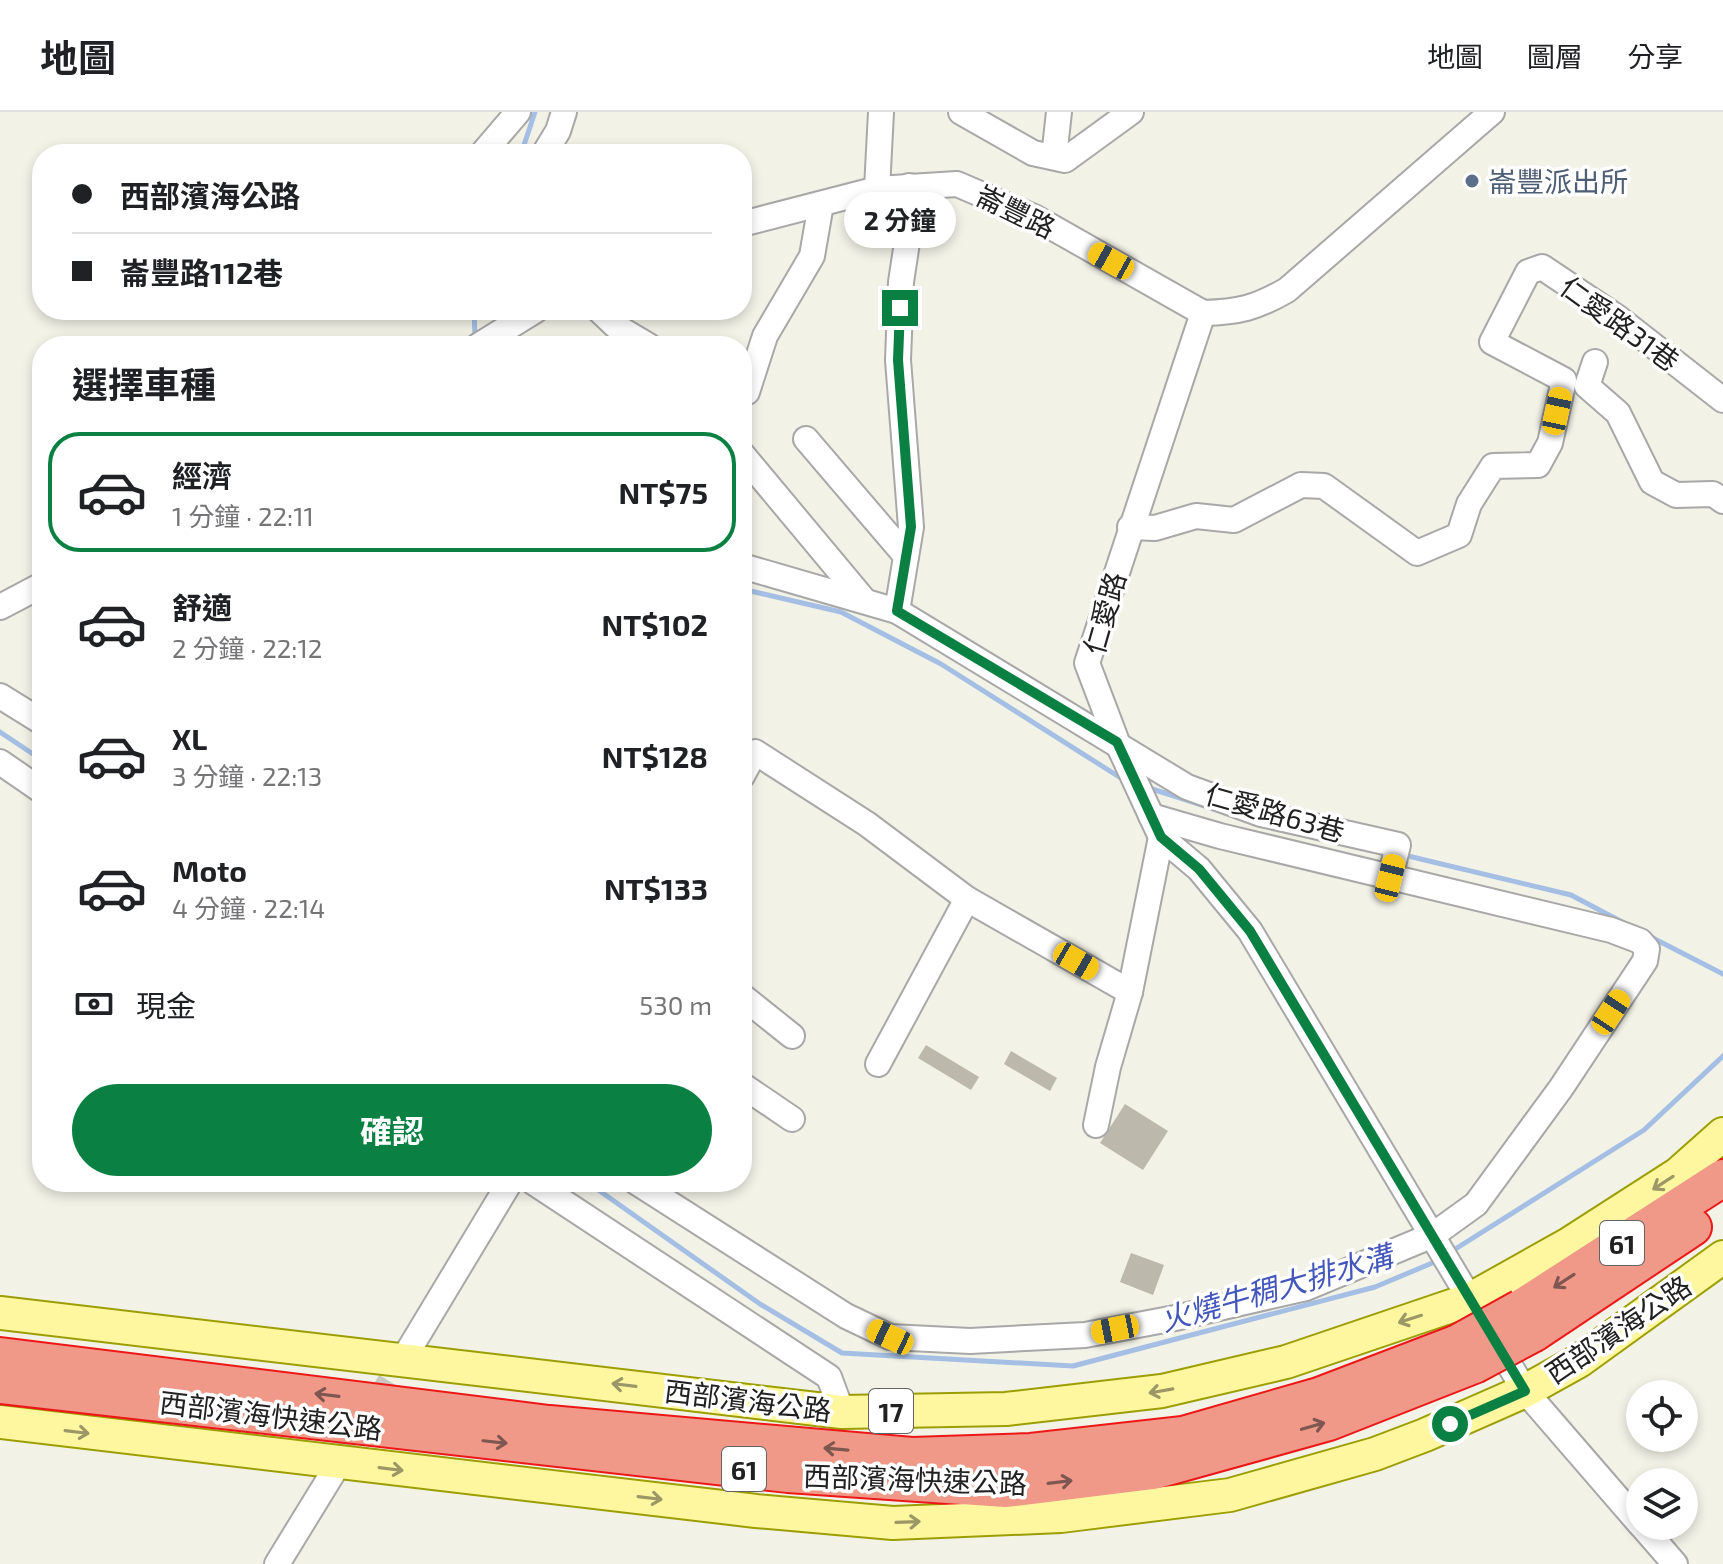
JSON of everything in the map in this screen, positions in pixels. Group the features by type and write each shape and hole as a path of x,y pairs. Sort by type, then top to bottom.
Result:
{"highway":[{"name":"西部濱海快速公路","path":"1528,1320 1723,1178"},
{"name":"西部濱海快速公路","path":"0,1385 788,1474 1006,1489 1153,1471 1329,1422 1466,1354 1723,1207"},
{"name":"西部濱海快速公路","path":"0,1356 549,1424 912,1456 1031,1452 1183,1435 1466,1354"}],"main road":[{"name":"西部濱海公路","path":"0,1313 404,1358 842,1412 1006,1409 1162,1391 1286,1362 1469,1300 1569,1244 1678,1174 1723,1134"},
{"name":"西部濱海公路","path":"0,1422 756,1511 893,1523 1061,1516 1230,1495 1375,1454 1525,1391 1579,1361 1723,1257"}],"street":[{"path":"491,144 518,112"},
{"path":"550,144 564,112"},
{"path":"877,189 881,112"},
{"path":"961,112 1033,153 1065,160 1131,112"},
{"path":"1054,157 1059,112"},
{"path":"1203,313 1257,307 1287,290 1492,112"},
{"name":"崙豐路","path":"752,221 877,189 957,184 988,195 1203,313"},
{"path":"897,611 911,527 898,360 901,282 911,216 909,186"},
{"path":"752,376 765,336 812,256 821,204"},
{"name":"仁愛路31巷","path":"1130,527 1155,528 1196,516 1234,520 1301,485 1324,486 1417,553 1459,535 1469,504 1493,466 1538,465 1550,443 1564,380 1492,342 1528,272 1542,267 1618,318 1723,400"},
{"name":"仁愛路","path":"1203,313 1087,663 1117,742 1156,826 1199,869 1250,931 1525,1391 1626,1508"},
{"path":"499,336 522,320"},
{"path":"610,320 632,336"},
{"path":"1595,362 1587,386 1618,413 1652,482 1676,495 1713,494 1723,501"},
{"path":"806,439 906,556"},
{"path":"752,466 863,599"},
{"name":"仁愛路63巷","path":"752,569 897,611 1187,787 1261,814 1398,845 1390,878"},
{"path":"0,607 32,590"},
{"path":"0,696 32,716"},
{"path":"752,758 755,752 867,824 967,899 1130,992"},
{"path":"0,762 32,784"},
{"path":"652,1192 846,1316 890,1337 970,1341 1085,1335 1306,1288 1433,1235 1476,1204 1561,1088 1645,961 1647,949 1640,941 1611,930 1156,826 1130,992 1108,1067 1096,1125"},
{"path":"878,1064 967,899"},
{"path":"752,1004 792,1036"},
{"path":"752,1092 792,1119"},
{"path":"404,1358 504,1192"},
{"path":"548,1192 829,1377 842,1412"},
{"path":"277,1564 339,1463"},
{"name":"仁愛路","path":"1654,1540 1675,1564"}],"building":[{"path":"926,1045 979,1077 971,1090 918,1058"},
{"path":"1011,1051 1057,1078 1050,1091 1004,1064"},
{"path":"1125,1104 1168,1131 1143,1170 1100,1143"},
{"path":"1131,1253 1164,1265 1153,1295 1120,1282"}],"waterway":[{"path":"524,144 535,112"},
{"path":"474,320 475,336"},
{"path":"752,591 841,612 941,664 1124,780"},
{"name":"火燒牛稠大排水溝","path":"0,732 32,753"},
{"path":"1149,788 1227,813"},
{"path":"1404,855 1571,895 1626,924"},
{"path":"1649,936 1723,974"},
{"name":"火燒牛稠大排水溝","path":"1449,1253 1644,1130 1723,1056"},
{"name":"火燒牛稠大排水溝","path":"601,1192 760,1304 842,1353 1073,1366 1375,1287 1437,1261"}],"tunnel":[{"path":"339,1463 404,1358"}],"place":[{"name":"崙豐派出所","path":"1472,181"}],"route":[{"path":"900,308 898,360 911,527 897,611 1117,742 1161,837 1199,869 1250,931 1525,1391 1450,1424"}]}
